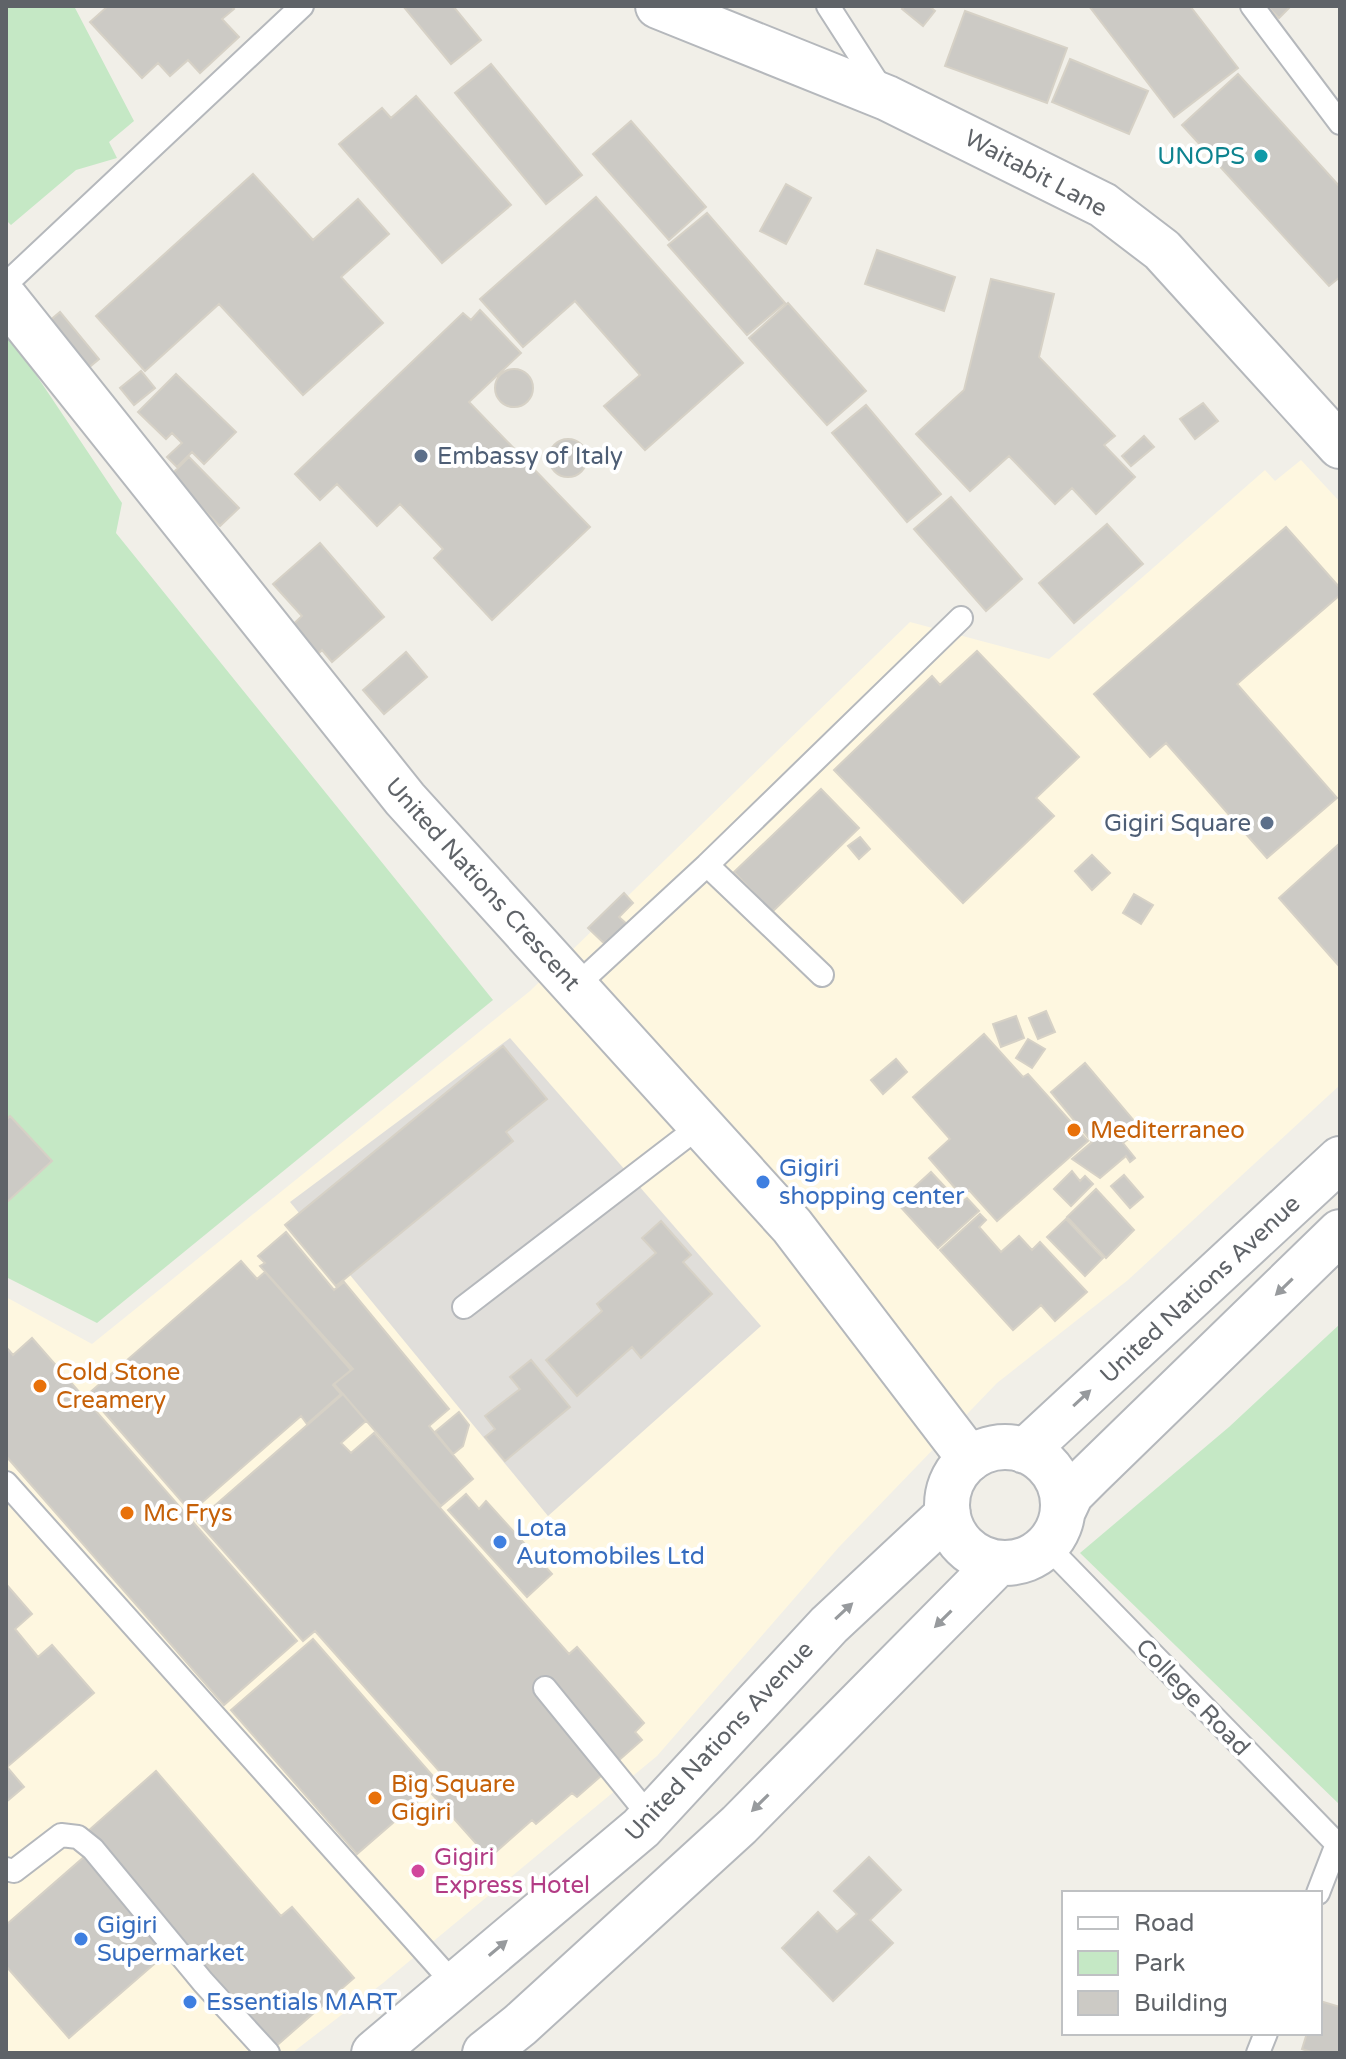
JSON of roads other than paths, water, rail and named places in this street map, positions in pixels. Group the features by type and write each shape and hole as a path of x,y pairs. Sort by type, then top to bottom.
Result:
{"street":[{"name":"Waitabit Lane","path":"658,6 887,98 1103,205 1162,250 1340,446"},
{"name":"United Nations Crescent","path":"6,299 405,799 792,1226 970,1459"},
{"name":"United Nations Avenue","path":"1025,1451 1340,1159"},
{"path":"1055,1529 1064,1503 1059,1482 1048,1466 1032,1453 1013,1447 992,1448 958,1469 949,1487 948,1514 951,1527 962,1544 978,1557 998,1563 1018,1562 1037,1554 1055,1529 1071,1494 1340,1232"},
{"name":"United Nations Avenue","path":"374,2053 651,1818 829,1625 948,1514"},
{"path":"485,2053 520,2025 739,1825 998,1563"}],"lane":[{"path":"6,284 302,6"},
{"path":"828,6 887,98"},
{"path":"1252,6 1340,123"},
{"path":"575,987 707,865 961,618"},
{"path":"707,865 822,975"},
{"path":"464,1307 701,1125"},
{"path":"6,1483 455,1985"},
{"name":"College Road","path":"1055,1529 1338,1846"},
{"path":"545,1688 651,1818"},
{"path":"6,1869 14,1871 61,1835 78,1837 93,1849 203,1982 268,2053"},
{"path":"1319,1891 1338,1846"}],"place":[{"name":"UNOPS","path":"1261,156"},
{"name":"Embassy of Italy","path":"421,456"},
{"name":"Gigiri Square","path":"1267,823"},
{"name":"Mediterraneo","path":"1074,1130"},
{"name":"Gigiri shopping center","path":"763,1182"},
{"name":"Cold Stone Creamery","path":"40,1386"},
{"name":"Mc Frys","path":"127,1513"},
{"name":"Lota Automobiles Ltd","path":"500,1542"},
{"name":"Big Square Gigiri","path":"375,1798"},
{"name":"Gigiri Express Hotel","path":"418,1871"},
{"name":"Gigiri Supermarket","path":"81,1939"},
{"name":"Essentials MART","path":"190,2002"}]}
